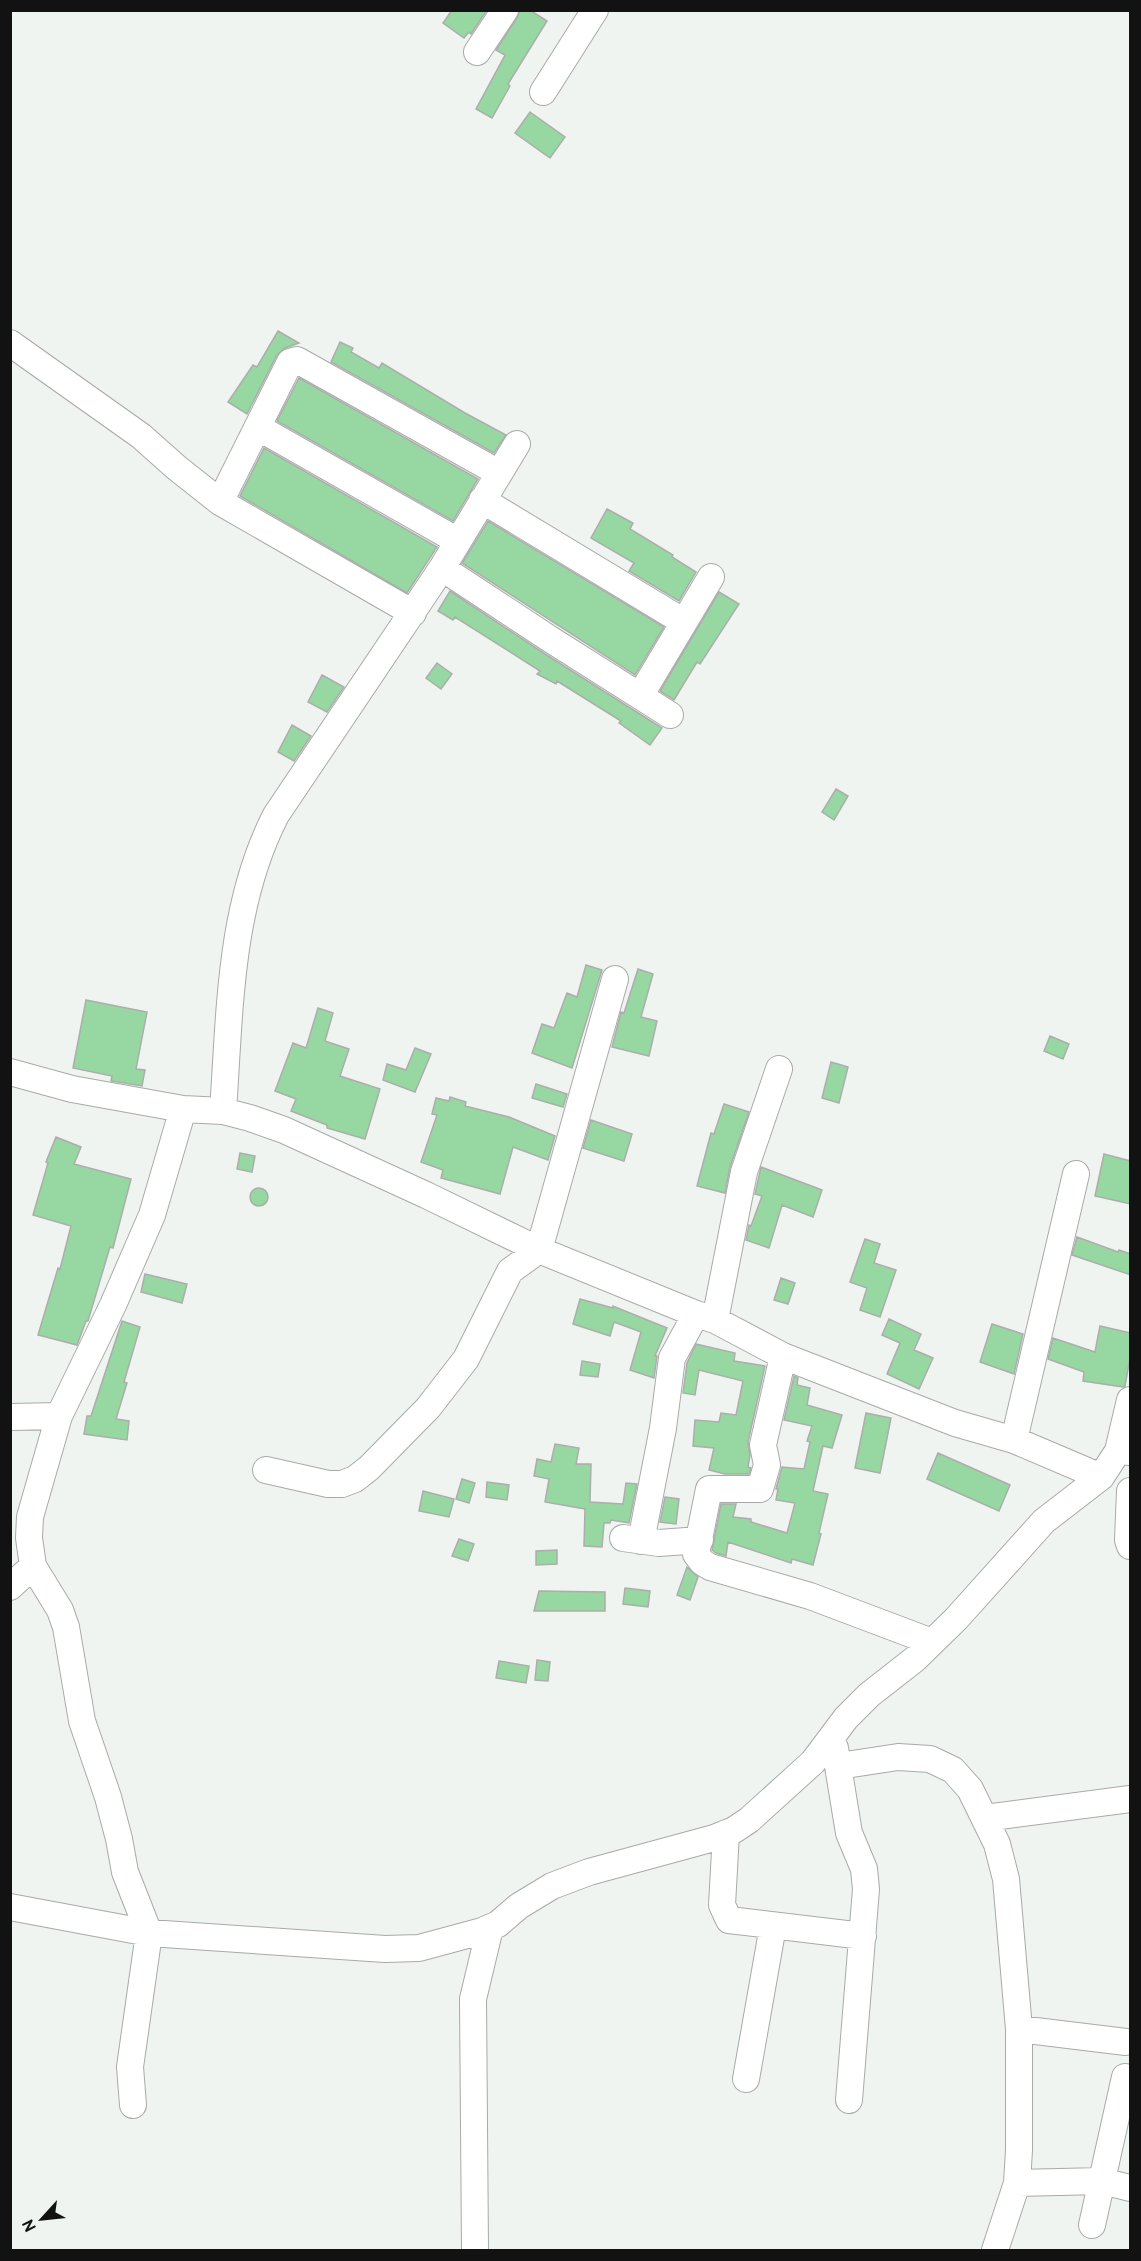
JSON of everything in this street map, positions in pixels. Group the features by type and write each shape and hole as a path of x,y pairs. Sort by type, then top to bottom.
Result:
{"street":[{"path":"477,52 505,10"},
{"path":"543,92 595,10"},
{"path":"10,343 141,436 220,502 413,612"},
{"path":"220,502 290,362 297,360 499,473"},
{"path":"259,428 458,541"},
{"path":"223,1112 234,949 252,872 261,846 276,815 442,568 517,444"},
{"path":"482,500 684,622"},
{"path":"442,568 670,714"},
{"path":"640,696 711,577"},
{"path":"266,1470 328,1484 342,1484 356,1479 428,1408 466,1359 510,1271 539,1250 615,979"},
{"path":"700,1540 659,1543 632,1539 663,1428 672,1358 706,1317 744,1172 779,1069"},
{"path":"10,1072 72,1089 183,1109 223,1112 250,1118 284,1130 539,1250 706,1317 783,1356 955,1422 1014,1440 1101,1476"},
{"path":"133,2105 130,2067 149,1933 125,1872 108,1797 82,1721 66,1627 60,1610 33,1566 29,1538 30,1517 59,1416 113,1305 152,1215 183,1109"},
{"path":"1014,1440 1076,1174"},
{"path":"783,1356 763,1445 767,1465 760,1489 709,1489 696,1554 702,1562 710,1566 810,1596 932,1642"},
{"path":"10,1907 149,1933 385,1949 419,1948 490,1928 519,1906 552,1886 589,1872 726,1833 749,1820 813,1762 833,1734 869,1695 915,1659 957,1619 1044,1521 1101,1476 1124,1452 1131,1400"},
{"path":"10,1417 59,1416"},
{"path":"1131,1491 1128,1540 1131,1546"},
{"path":"10,1587 33,1566"},
{"path":"833,1734 849,1833 864,1869 866,1889 849,2100"},
{"path":"838,1766 898,1757 930,1759 952,1770 970,1789 997,1844 1006,1879 1019,2029 1019,2150 1017,2183 994,2250"},
{"path":"986,1818 1131,1798"},
{"path":"726,1833 722,1905 729,1920 863,1936"},
{"path":"746,2079 773,1926"},
{"path":"476,2250 473,1999 490,1928"},
{"path":"1019,2029 1126,2042"},
{"path":"1092,2225 1125,2077"},
{"path":"1017,2183 1102,2181 1131,2188"}],"building":[{"path":"452,10 487,10 471,34 469,32 464,38 443,23"},
{"path":"520,10 530,10 547,21 508,84 510,86 492,118 476,109 505,55 496,50"},
{"path":"530,112 565,137 550,158 515,133"},
{"path":"278,331 299,343 285,348 277,355 247,414 228,402 253,365 257,367"},
{"path":"340,342 353,348 351,352 379,368 382,363 506,435 494,453 331,362"},
{"path":"299,378 478,479 453,521 277,421"},
{"path":"264,448 437,547 407,593 240,496"},
{"path":"607,509 633,523 630,529 696,572 679,601 629,571 634,563 591,538"},
{"path":"488,521 664,627 635,675 462,563"},
{"path":"450,591 662,728 650,745 619,723 621,721 557,681 556,684 537,674 540,671 455,617 453,620 438,611"},
{"path":"719,592 739,604 700,664 697,662 674,700 660,691"},
{"path":"437,663 452,674 441,689 426,678"},
{"path":"322,675 344,687 327,712 308,702"},
{"path":"292,725 311,736 294,761 278,752"},
{"path":"836,789 848,796 834,820 822,812"},
{"path":"586,965 602,970 572,1068 532,1053 542,1024 554,1028 567,993 577,997"},
{"path":"638,969 653,974 641,1017 657,1021 649,1056 612,1047 621,1012 624,1013"},
{"path":"86,1000 147,1012 136,1069 145,1070 142,1086 111,1081 112,1076 73,1068"},
{"path":"318,1008 333,1013 325,1041 349,1049 340,1076 380,1089 365,1139 327,1128 327,1125 291,1111 296,1099 275,1091 293,1043 306,1048"},
{"path":"1050,1036 1069,1044 1063,1059 1044,1051"},
{"path":"415,1048 431,1054 415,1092 383,1080 387,1064 406,1070"},
{"path":"831,1062 848,1067 839,1103 822,1098"},
{"path":"536,1084 567,1094 563,1107 532,1098"},
{"path":"450,1097 466,1102 465,1106 509,1117 555,1136 548,1160 513,1147 500,1194 441,1178 443,1170 421,1162 437,1115 432,1114 436,1098 449,1101"},
{"path":"724,1104 749,1112 730,1167 725,1193 697,1186 711,1133 714,1134"},
{"path":"591,1120 632,1134 624,1161 583,1148"},
{"path":"56,1137 81,1147 74,1164 131,1179 113,1248 110,1247 88,1321 86,1321 77,1345 38,1335 58,1268 60,1269 71,1226 33,1215 48,1163 46,1162"},
{"path":"240,1153 255,1156 252,1172 237,1169"},
{"path":"1104,1154 1131,1161 1131,1204 1095,1196"},
{"path":"761,1167 822,1190 813,1217 782,1205 769,1248 746,1240 749,1225 751,1226 762,1196 755,1194"},
{"path":"259,1188 265,1191 268,1197 265,1203 259,1206 253,1203 250,1197 253,1191"},
{"path":"1077,1237 1118,1252 1119,1250 1131,1254 1131,1275 1072,1255"},
{"path":"865,1239 880,1244 874,1263 896,1270 880,1317 860,1310 867,1288 850,1282"},
{"path":"145,1274 187,1284 182,1303 141,1292"},
{"path":"781,1278 795,1283 788,1304 774,1300"},
{"path":"580,1299 613,1308 613,1306 667,1328 655,1356 657,1356 654,1378 630,1370 641,1332 614,1322 610,1336 573,1324"},
{"path":"889,1319 921,1334 914,1350 933,1358 919,1389 887,1374 900,1343 882,1335"},
{"path":"122,1321 140,1327 116,1419 129,1421 127,1440 84,1434 87,1416 91,1416"},
{"path":"992,1324 1023,1334 1014,1374 980,1362"},
{"path":"1100,1326 1131,1333 1131,1353 1123,1387 1083,1381 1084,1372 1048,1359 1053,1338 1095,1352"},
{"path":"696,1344 735,1353 734,1361 765,1366 748,1442 750,1455 748,1467 751,1468 749,1474 725,1474 709,1470 714,1448 693,1446 695,1420 719,1422 721,1413 736,1415 743,1381 699,1370 695,1395 683,1393 687,1363"},
{"path":"582,1361 600,1364 598,1377 580,1375"},
{"path":"794,1376 798,1378 797,1385 810,1388 807,1405 842,1415 832,1448 823,1446 813,1491 828,1494 813,1565 792,1559 791,1563 728,1542 726,1556 716,1553 712,1550 721,1504 736,1504 733,1517 751,1519 751,1522 787,1533 795,1503 776,1500 778,1489 776,1489 782,1467 804,1469 810,1442 807,1441 812,1426 784,1420"},
{"path":"866,1413 891,1418 880,1473 855,1468"},
{"path":"555,1444 579,1448 576,1464 591,1464 590,1502 623,1504 626,1483 637,1484 629,1523 611,1520 610,1523 604,1523 602,1547 584,1546 585,1509 545,1502 549,1479 534,1476 537,1459 551,1462"},
{"path":"938,1453 1010,1485 999,1511 927,1479"},
{"path":"462,1479 475,1483 469,1503 456,1499"},
{"path":"487,1482 509,1485 507,1500 486,1497"},
{"path":"423,1491 454,1499 449,1517 419,1511"},
{"path":"665,1497 679,1499 676,1524 660,1522"},
{"path":"459,1539 474,1544 468,1561 452,1556"},
{"path":"557,1550 557,1564 536,1565 536,1551"},
{"path":"687,1567 698,1577 690,1600 677,1595"},
{"path":"625,1588 650,1591 648,1607 623,1604"},
{"path":"539,1591 605,1592 605,1611 534,1611"},
{"path":"537,1660 550,1662 548,1681 535,1680"},
{"path":"499,1661 529,1666 526,1683 496,1678"}]}
